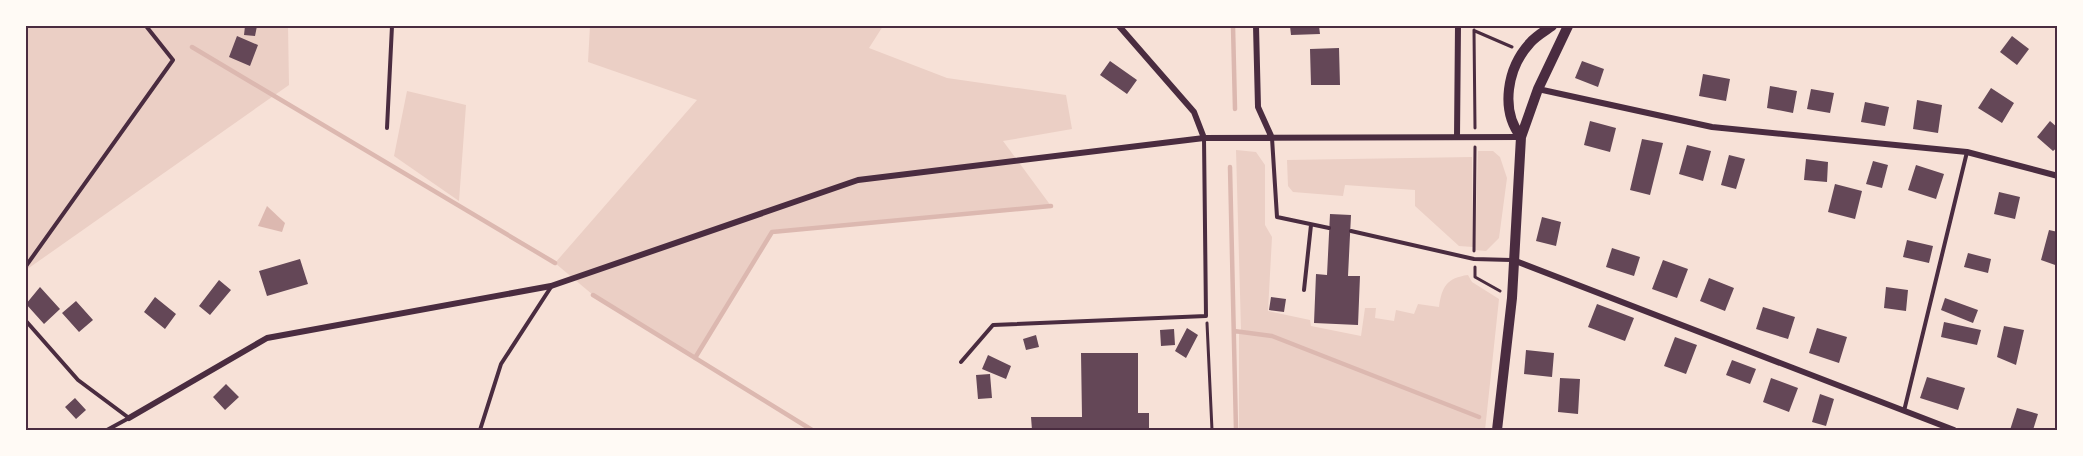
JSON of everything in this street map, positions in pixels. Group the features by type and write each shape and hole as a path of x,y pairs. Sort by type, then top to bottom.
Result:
{"main road":[{"path":"1521,137 1514,127 1509,112 1508,94 1513,72 1532,40 1552,26"},
{"path":"1497,430 1512,298 1512,260 1521,137 1538,89 1568,26"}],"street":[{"path":"1119,26 1194,112 1204,138"},
{"path":"1256,26 1258,107 1272,138"},
{"path":"1456,137 1458,26"},
{"path":"1538,89 1712,127 1967,152 2058,176"},
{"path":"129,418 267,338 551,286 858,180 1204,138 1521,137"},
{"path":"1512,260 1954,430"}],"lane":[{"path":"26,266 173,60 146,26"},
{"path":"387,128 392,26"},
{"path":"961,362 993,325 1206,316 1204,138"},
{"path":"1272,138 1277,217 1329,228"},
{"path":"1904,412 1967,152"},
{"path":"1304,290 1311,225"},
{"path":"1350,231 1474,259 1512,260"},
{"path":"480,430 501,364 551,286"},
{"path":"26,321 78,380 129,418 107,430"}],"path":[{"path":"1463,26 1523,52"},
{"path":"1474,30 1475,278 1512,298"},
{"path":"1206,316 1212,430"}],"shaded area":[{"path":"26,26 288,26 289,85 26,270"},
{"path":"590,26 883,26 869,48 947,78 1066,95 1072,129 1003,141 1051,206 772,232 695,358 593,295 555,263 697,100 588,62"},
{"path":"407,91 466,105 459,201 394,156"},
{"path":"1236,150 1256,152 1265,165 1265,225 1272,237 1268,311 1310,320 1311,326 1361,336 1365,308 1376,308 1375,318 1394,321 1396,310 1414,314 1418,304 1439,307 1444,288 1450,281 1461,276 1468,275 1472,282 1499,299 1485,430 1239,430 1239,332 1241,329"},
{"path":"1478,151 1493,151 1500,157 1507,178 1499,238 1486,251 1475,250"},
{"path":"1472,157 1473,247 1459,246 1415,206 1415,190 1345,185 1343,196 1293,192 1288,186 1287,160"},
{"path":"267,206 285,223 282,232 258,226"}],"building":[{"path":"245,26 257,26 255,36 244,35"},
{"path":"1290,26 1319,26 1320,34 1291,35"},
{"path":"237,36 258,45 250,66 229,57"},
{"path":"2012,36 2029,49 2017,65 2000,52"},
{"path":"1339,48 1340,85 1311,85 1310,49"},
{"path":"1110,61 1137,80 1127,94 1100,75"},
{"path":"1582,61 1604,69 1598,87 1575,78"},
{"path":"1703,74 1730,79 1726,101 1699,96"},
{"path":"1770,86 1797,91 1793,113 1767,108"},
{"path":"1991,88 2014,103 2002,123 1978,108"},
{"path":"1811,89 1834,93 1830,113 1807,109"},
{"path":"1917,100 1942,105 1938,133 1913,129"},
{"path":"1865,102 1889,107 1885,126 1861,122"},
{"path":"1590,121 1616,128 1610,152 1584,145"},
{"path":"2050,121 2058,128 2058,147 2053,151 2037,137"},
{"path":"1642,139 1663,143 1650,195 1630,190"},
{"path":"1687,145 1711,151 1703,181 1679,174"},
{"path":"1729,155 1745,159 1736,189 1721,185"},
{"path":"1806,159 1828,162 1827,182 1804,180"},
{"path":"1873,161 1888,165 1882,188 1866,184"},
{"path":"1916,165 1944,174 1936,199 1908,190"},
{"path":"1835,184 1862,191 1855,219 1828,212"},
{"path":"1999,192 2020,197 2015,219 1994,214"},
{"path":"1330,214 1351,215 1348,276 1360,276 1358,325 1314,323 1316,274 1327,275"},
{"path":"1542,217 1561,222 1556,246 1536,241"},
{"path":"2049,230 2058,232 2058,266 2041,260"},
{"path":"1907,240 1933,246 1929,263 1903,257"},
{"path":"1612,248 1640,257 1634,276 1606,267"},
{"path":"1968,253 1991,259 1988,273 1964,267"},
{"path":"300,259 308,284 267,296 259,271"},
{"path":"1663,260 1688,269 1677,298 1652,289"},
{"path":"1709,278 1734,288 1725,311 1700,301"},
{"path":"219,280 231,290 210,315 199,306"},
{"path":"40,287 60,309 44,324 26,304"},
{"path":"1886,287 1908,290 1906,311 1884,308"},
{"path":"155,297 176,314 165,329 144,312"},
{"path":"1271,297 1286,299 1284,312 1269,310"},
{"path":"1945,298 1978,310 1973,323 1941,310"},
{"path":"76,301 93,320 79,332 62,313"},
{"path":"1597,304 1634,318 1625,341 1588,327"},
{"path":"1763,307 1795,317 1788,339 1756,329"},
{"path":"1944,322 1981,330 1977,345 1941,337"},
{"path":"2004,326 2024,330 2016,365 1997,357"},
{"path":"1187,328 1198,335 1186,358 1175,351"},
{"path":"1817,328 1847,337 1839,363 1809,353"},
{"path":"1174,329 1175,345 1161,346 1160,330"},
{"path":"1036,335 1039,347 1026,350 1023,339"},
{"path":"1675,337 1697,345 1686,374 1664,366"},
{"path":"1526,350 1554,353 1552,377 1524,374"},
{"path":"1081,353 1138,353 1138,413 1149,413 1149,430 1032,430 1031,417 1082,417"},
{"path":"988,355 1011,366 1006,379 982,369"},
{"path":"1732,360 1756,369 1750,384 1726,375"},
{"path":"990,374 992,398 978,399 976,375"},
{"path":"1927,377 1965,388 1958,410 1920,398"},
{"path":"1560,378 1580,379 1578,414 1558,412"},
{"path":"1771,378 1798,388 1789,412 1763,402"},
{"path":"226,384 239,397 225,410 213,397"},
{"path":"1820,394 1834,399 1826,426 1812,422"},
{"path":"75,398 86,410 76,419 65,407"},
{"path":"2017,408 2038,414 2033,430 2010,430"}],"waterway":[{"path":"1233,26 1235,109"},
{"path":"192,47 555,263"},
{"path":"1230,167 1236,430"},
{"path":"695,358 772,232 1051,206"},
{"path":"593,295 812,430"},
{"path":"1234,331 1272,336 1479,417"}]}
